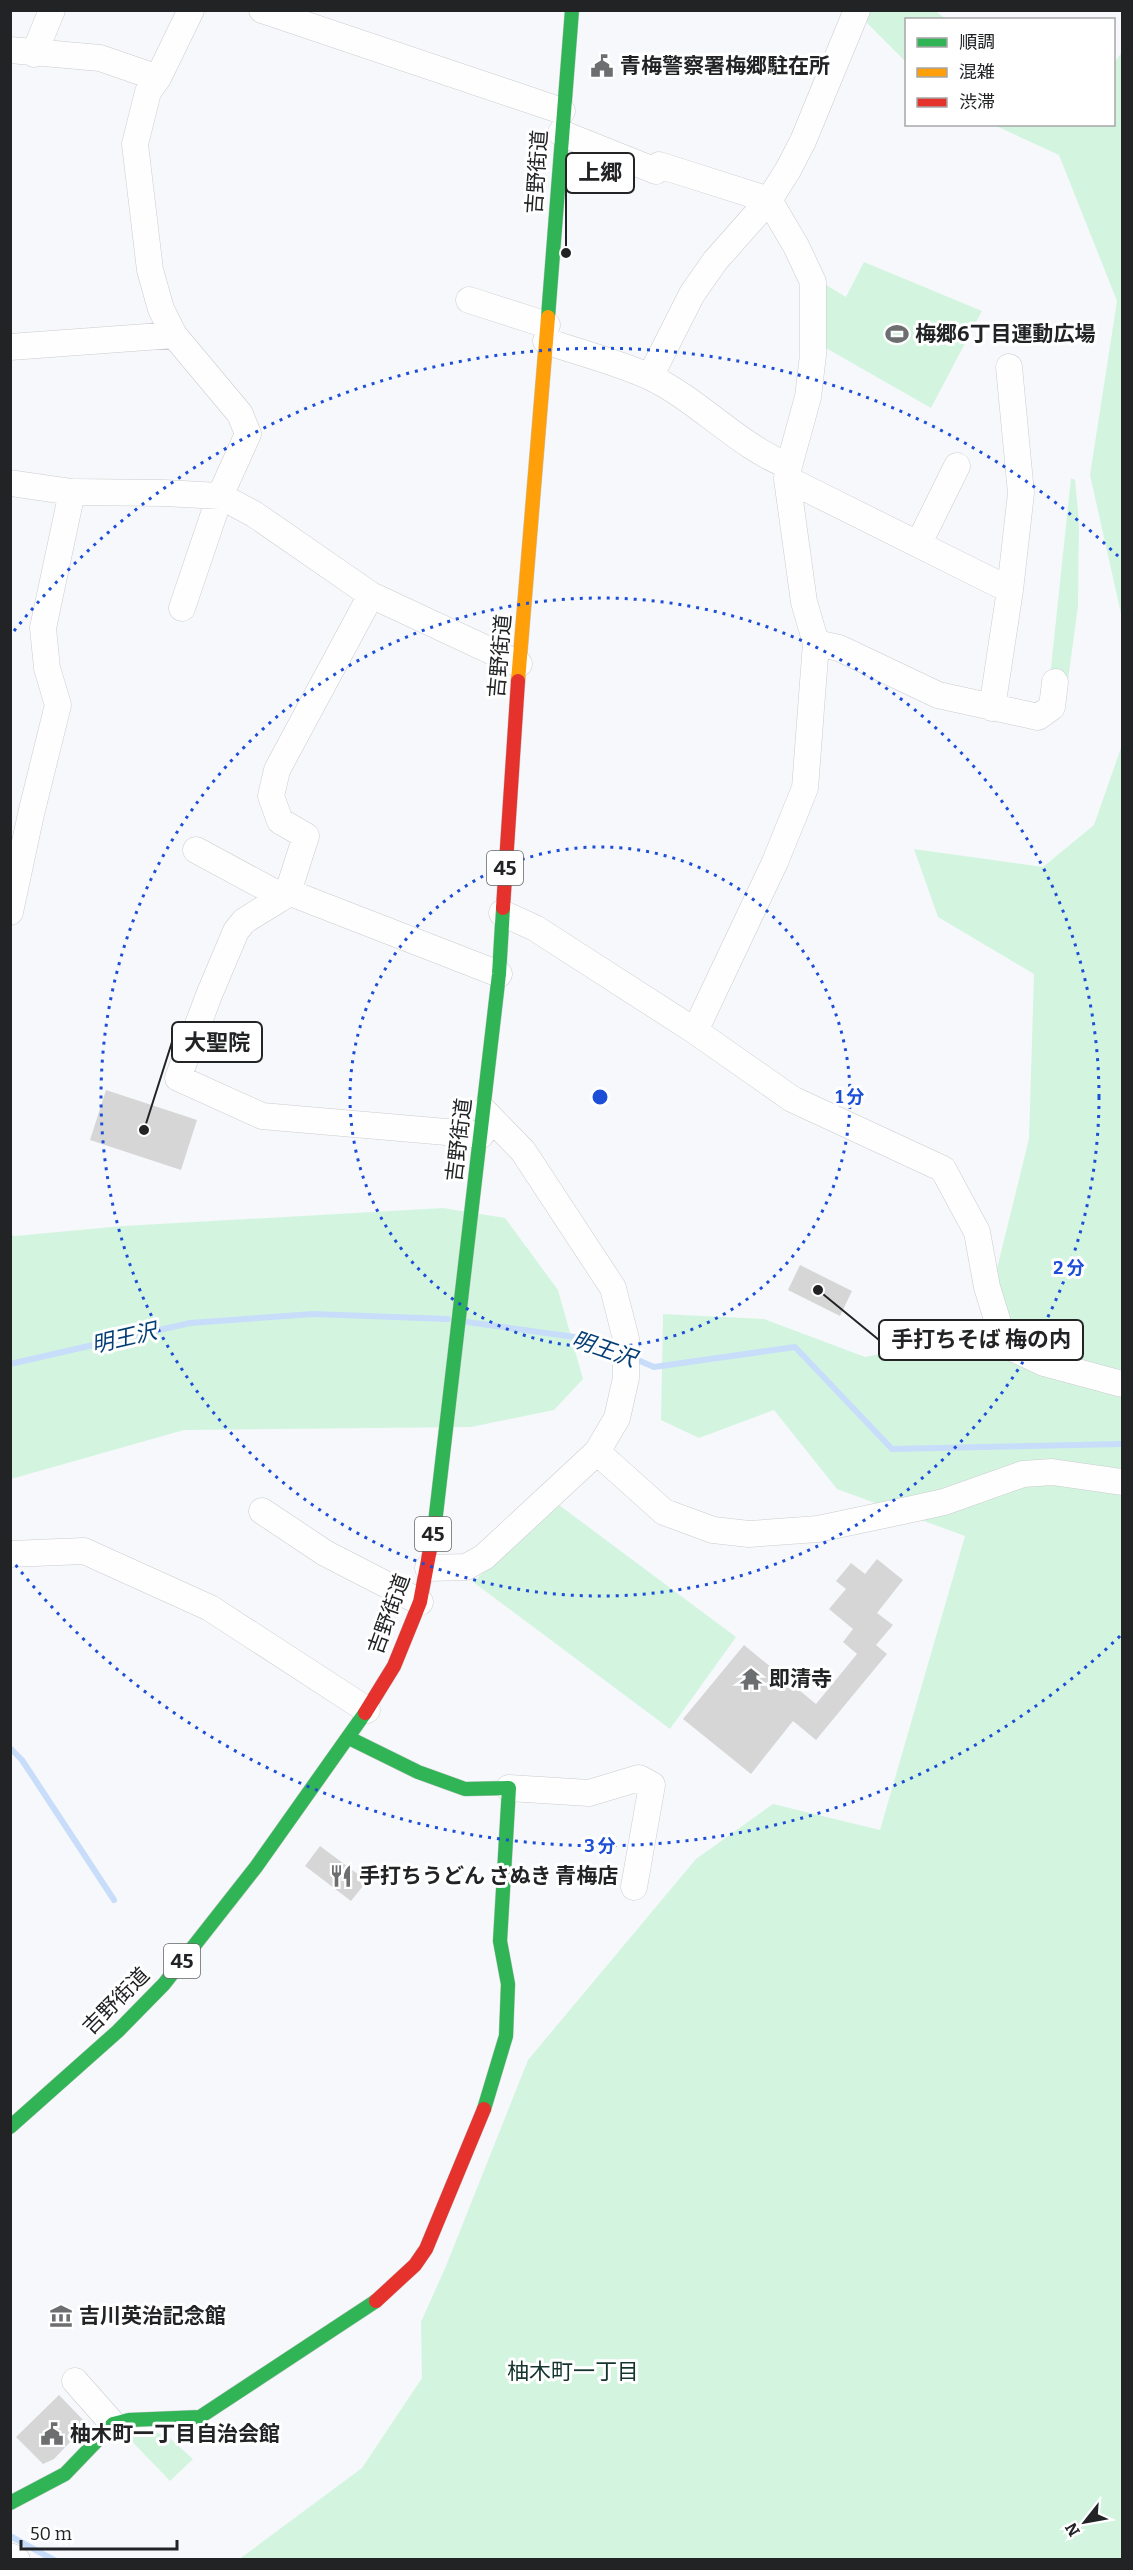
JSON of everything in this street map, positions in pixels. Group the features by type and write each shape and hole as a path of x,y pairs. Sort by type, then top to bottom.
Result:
{"main road":[{"name":"吉野街道","path":"10,2127 118,2031 164,1984 256,1868 368,1710 394,1666 420,1602 428,1568 444,1448 499,975 519,664 572,10"},
{"path":"10,2503 65,2474 112,2424 129,2420 200,2417 378,2300 415,2265 426,2249 489,2098 506,2036 508,1984 500,1941 509,1788 465,1789 418,1772 349,1738"}],"street":[{"path":"22,52 52,10"},
{"path":"182,608 220,496 248,434 240,414 174,335 161,309 150,270 135,144 148,92 158,78 191,10"},
{"path":"261,10 562,122 656,171 659,165 769,200 796,246 813,282 813,355 808,397 788,472 804,602 816,643 805,788 775,861 695,1031"},
{"path":"650,377 692,294 715,261 769,200 804,141 857,10"},
{"path":"22,52 100,58 158,78"},
{"path":"469,300 650,377 693,403 788,472 1010,590"},
{"path":"10,347 174,335"},
{"path":"992,708 1010,590 1021,493 1009,368"},
{"path":"919,543 957,466"},
{"path":"10,483 72,492 220,496 254,514 371,595 519,664"},
{"path":"10,912 58,705 46,668 43,628 72,492"},
{"path":"371,595 277,770 271,796 280,820 306,836 286,895 244,921 236,931 178,1078 262,1116 483,1123 523,1151 613,1288 626,1339 626,1378 617,1418 597,1452 484,1557 466,1567 428,1568"},
{"path":"816,643 839,648 938,695 1038,717 1052,707 1055,682"},
{"path":"196,850 286,895 499,975"},
{"path":"502,913 535,928 695,1031 792,1099 943,1169 976,1232 987,1287 1000,1329 1012,1348 1044,1364 1122,1384"},
{"path":"597,1452 664,1512 713,1530 749,1534 818,1529 903,1511 944,1502 1023,1474 1052,1472 1122,1482"},
{"path":"262,1511 325,1553 420,1602"},
{"path":"10,1554 84,1551 210,1608 368,1710"},
{"path":"509,1788 589,1793 639,1778 652,1785 634,1887"},
{"path":"75,2381 112,2424"},
{"path":"10,2556 17,2559"}],"green space":[{"path":"934,10 945,18 905,18 905,61 860,16 862,11"},
{"path":"1122,52 1122,618 1090,475 1117,301 1059,155 996,126 1115,126 1115,62"},
{"name":"梅郷6丁目運動広場","path":"864,262 982,311 931,408 824,347 823,283 846,297"},
{"path":"1071,478 1075,480 1079,521 1078,606 1068,680 1050,677"},
{"path":"1122,745 1122,2559 238,2560 362,2468 422,2378 421,2322 446,2266 528,2060 696,1859 773,1804 880,1830 965,1536 837,1489 774,1410 699,1438 661,1420 663,1314 764,1319 865,1357 981,1333 1029,1139 1034,974 938,917 914,849 1043,867 1094,825"},
{"path":"443,1208 505,1218 558,1290 583,1379 554,1410 471,1427 184,1430 11,1479 11,1235 123,1226"},
{"path":"559,1505 736,1637 670,1729 473,1582"},
{"path":"120,2429 165,2434 193,2459 170,2481"}],"building":[{"path":"106,1090 197,1120 181,1170 90,1140"},
{"path":"800,1265 852,1291 840,1316 788,1290"},
{"name":"即清寺","path":"877,1559 903,1580 877,1613 893,1625 876,1645 887,1654 816,1740 793,1721 751,1774 683,1719 744,1645 816,1704 857,1654 843,1642 853,1629 829,1609 846,1589 836,1581 851,1563 865,1574"},
{"path":"320,1846 367,1881 351,1901 305,1866"},
{"path":"59,2395 87,2424 54,2459 43,2464 16,2437"}],"waterway":[{"name":"明王沢","path":"10,1364 190,1323 313,1314 448,1319"},
{"name":"明王沢","path":"467,1322 582,1338 621,1353"},
{"name":"明王沢","path":"633,1358 654,1367 795,1347 892,1449 1122,1444"},
{"path":"10,1748 22,1760 114,1900"},
{"path":"10,2536 54,2560"}],"traffic: fast":[{"path":"548,317 572,10"},
{"path":"435,1523 499,974 503,908"},
{"path":"10,2127 118,2031 164,1984 256,1867 365,1713"},
{"path":"349,1738 418,1772 465,1789 509,1788 500,1941 508,1984 506,2036 484,2109"},
{"path":"10,2503 65,2474 113,2424 129,2420 200,2417 376,2301"}],"traffic: slow":[{"path":"518,681 548,317"}],"traffic: jam":[{"path":"503,908 518,681"},
{"path":"365,1713 394,1666 420,1602 435,1523"},
{"path":"376,2301 415,2265 426,2249 484,2109"}],"place":[{"name":"青梅警察署梅郷駐在所","path":"602,66"},
{"name":"上郷","path":"566,253"},
{"name":"梅郷6丁目運動広場","path":"897,334"},
{"name":"大聖院","path":"144,1130"},
{"name":"手打ちそば 梅の内","path":"818,1290"},
{"name":"即清寺","path":"751,1679"},
{"name":"手打ちうどん さぬき 青梅店","path":"341,1876"},
{"name":"吉川英治記念館","path":"61,2316"},
{"name":"柚木町一丁目自治会館","path":"52,2434"}],"district":[{"name":"柚木町一丁目","path":"573,2371"}]}
